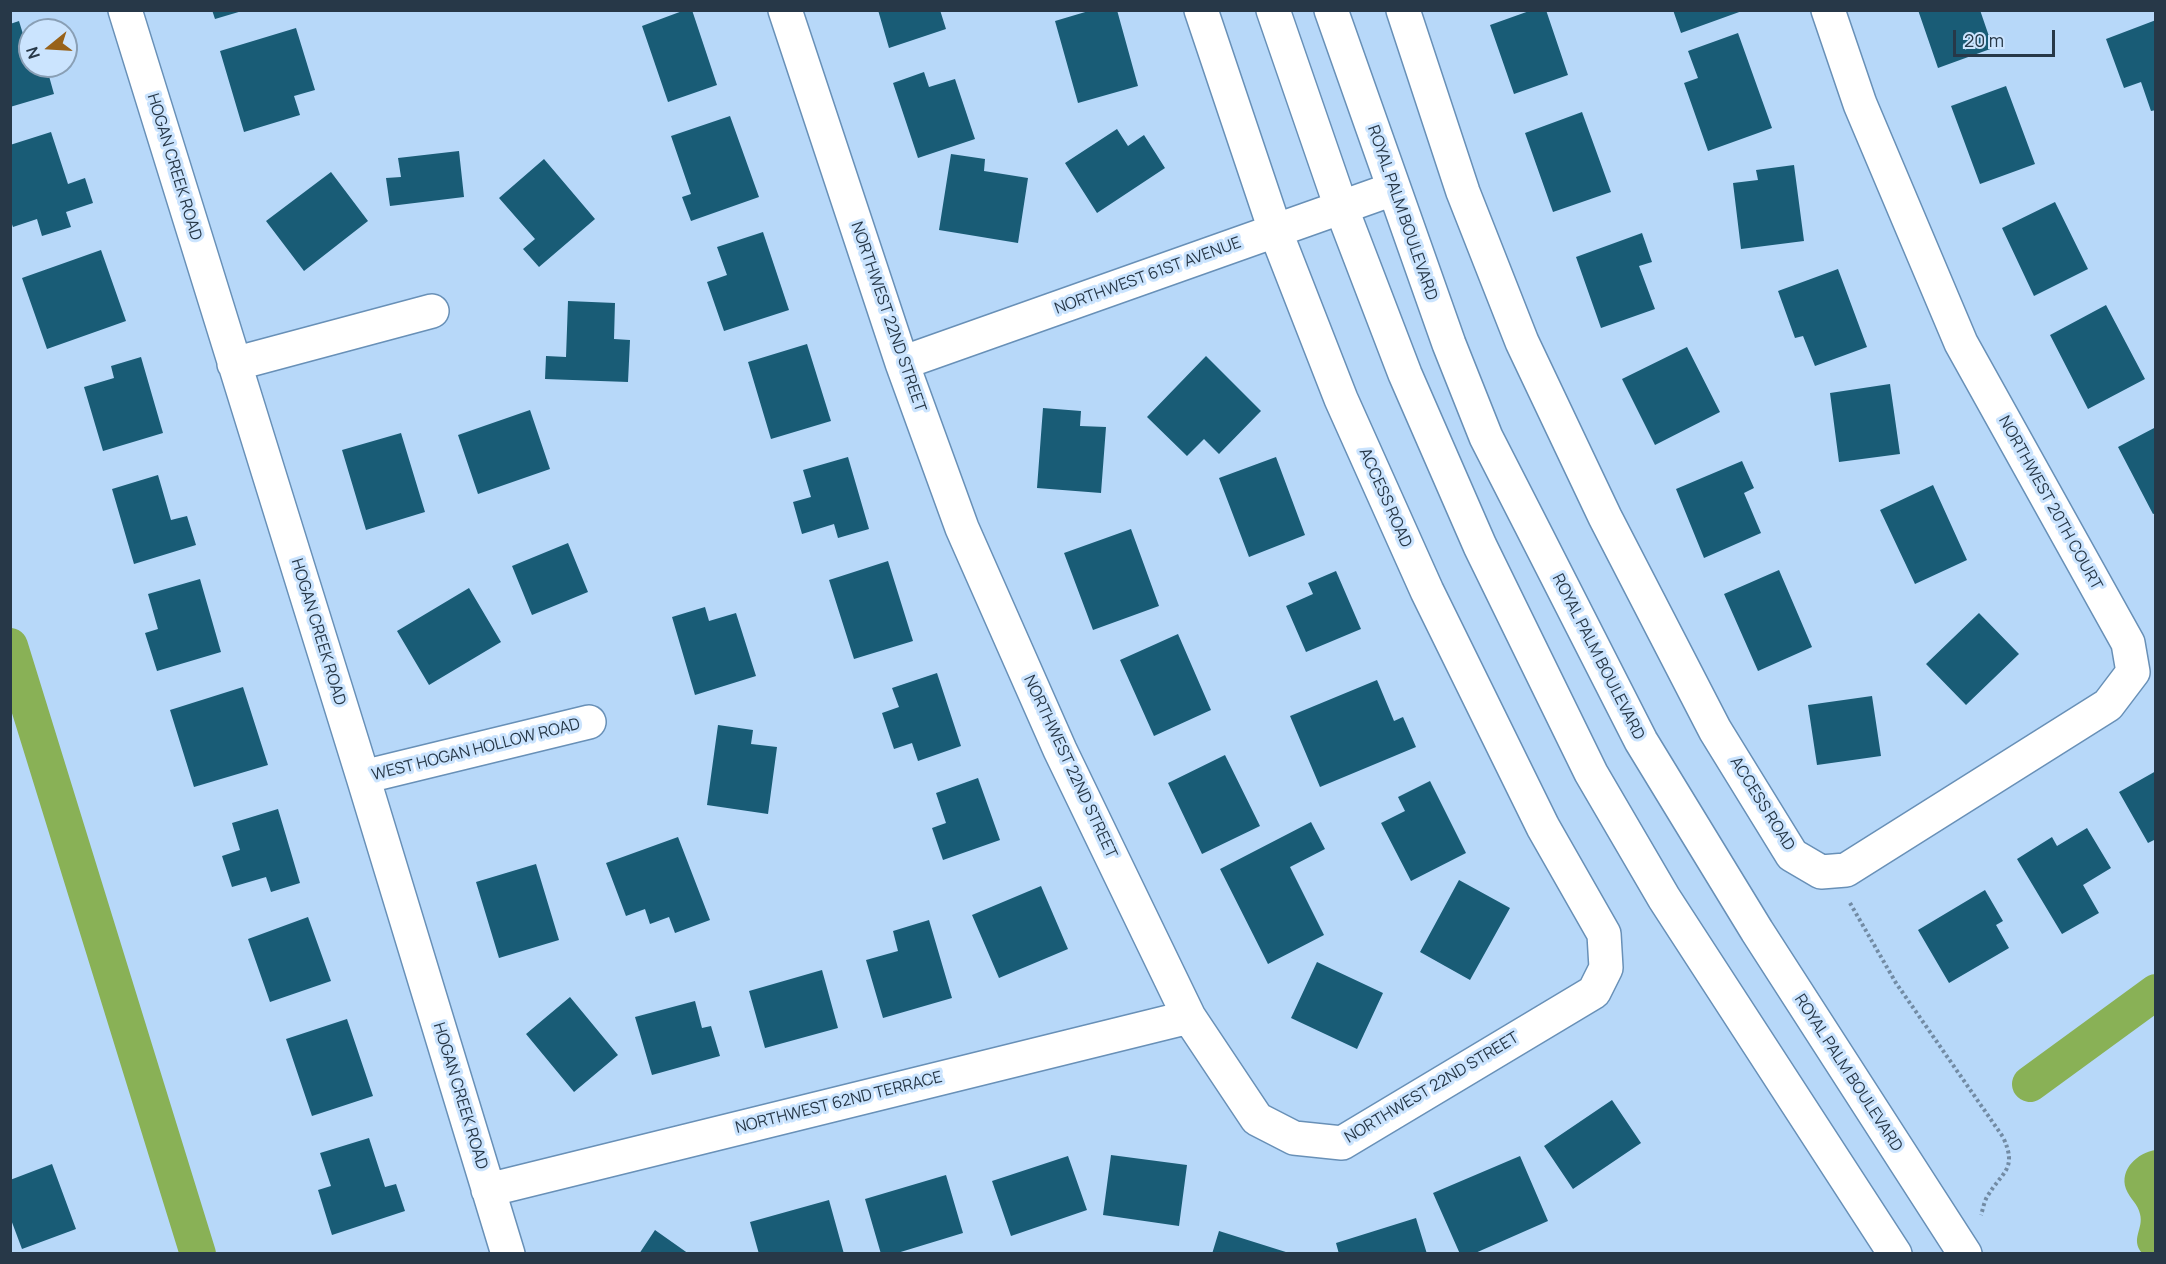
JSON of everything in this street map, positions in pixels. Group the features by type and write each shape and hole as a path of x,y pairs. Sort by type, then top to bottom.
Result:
{"street":[{"name":"HOGAN CREEK ROAD","path":"125,10 508,1254"},
{"name":"NORTHWEST 22ND STREET","path":"785,10 902,363 966,539 1060,750 1190,1017 1257,1119 1294,1138 1342,1143 1594,992 1606,968"},
{"name":"ACCESS ROAD","path":"1201,10 1275,230 1341,399 1427,591 1543,827 1604,934 1606,968"},
{"path":"1273,10 1341,207 1405,374 1475,536 1591,773 1664,898 1895,1254"},
{"name":"ROYAL PALM BOULEVARD","path":"1332,10 1449,344 1486,436 1641,741 1757,931 1965,1254"},
{"name":"ACCESS ROAD","path":"1403,10 1463,192 1518,331 1605,517 1715,730 1792,855 1821,872 1841,871"},
{"name":"NORTHWEST 20TH COURT","path":"1828,10 1860,105 1961,343 2128,642 2133,672 2108,705 1841,871"},
{"name":"NORTHWEST 61ST AVENUE","path":"902,363 1393,189"},
{"path":"234,364 432,311"},
{"name":"WEST HOGAN HOLLOW ROAD","path":"363,777 589,722"},
{"name":"NORTHWEST 62ND TERRACE","path":"488,1190 1190,1017"}],"path":[{"path":"1841,871 1844,893 1896,984 2003,1137 2009,1149 2010,1163 2005,1175 1986,1198 1981,1216 1984,1225"}],"shaded area":[{"path":"2155,1150 2155,1253 2142,1253 2137,1243 2140,1214 2126,1189 2125,1175 2131,1163 2137,1158"}],"building":[{"path":"212,10 242,10 242,11 215,19"},
{"path":"685,10 692,10 717,85 668,102 642,26"},
{"path":"878,10 940,10 946,29 889,48"},
{"path":"1092,10 1117,10 1138,86 1078,103 1055,21"},
{"path":"1532,10 1546,10 1568,75 1514,94 1490,25"},
{"path":"1673,10 1742,10 1742,11 1681,33"},
{"path":"1918,10 1980,10 1993,48 1938,68"},
{"path":"2156,20 2156,110 2151,111 2141,82 2124,88 2106,39"},
{"path":"18,21 18,78 50,78 54,94 10,107 10,24"},
{"path":"296,28 315,90 294,96 300,115 244,132 220,51"},
{"path":"1738,33 1772,128 1708,151 1684,83 1698,78 1688,51"},
{"path":"924,72 929,87 955,79 975,139 918,158 893,83"},
{"path":"2006,86 2035,164 1980,184 1951,106"},
{"path":"1582,112 1611,192 1553,212 1525,133"},
{"path":"730,116 759,197 691,221 682,197 691,194 671,136"},
{"path":"1117,129 1128,146 1144,135 1165,168 1097,213 1065,163"},
{"path":"51,132 68,184 85,178 93,203 66,212 71,227 42,236 37,219 13,227 10,219 10,145"},
{"path":"459,151 464,197 390,206 386,178 401,177 398,158"},
{"path":"951,154 985,159 984,171 1028,178 1018,243 939,230"},
{"path":"544,159 595,219 539,267 523,249 535,239 499,198"},
{"path":"1794,165 1804,241 1741,249 1733,183 1758,180 1756,170"},
{"path":"331,172 368,221 304,271 266,221"},
{"path":"2055,202 2088,269 2034,296 2002,228"},
{"path":"763,232 789,310 724,331 707,282 727,275 717,247"},
{"path":"1642,233 1652,262 1639,266 1655,309 1601,328 1576,257"},
{"path":"101,250 126,321 47,349 22,278"},
{"path":"1838,269 1867,347 1815,366 1803,336 1795,338 1778,291"},
{"path":"568,301 615,303 614,339 630,340 628,382 545,379 546,356 566,357"},
{"path":"2106,305 2145,379 2088,409 2050,335"},
{"path":"807,344 831,421 771,439 748,362"},
{"path":"1687,347 1720,412 1655,445 1622,379"},
{"path":"1206,356 1261,411 1219,454 1204,439 1187,456 1147,417"},
{"path":"141,357 163,433 103,451 84,387 114,378 111,366"},
{"path":"1890,384 1900,454 1839,462 1830,393"},
{"path":"1043,408 1081,411 1080,426 1106,427 1101,493 1037,488"},
{"path":"530,410 550,469 478,494 458,435"},
{"path":"2156,427 2156,513 2153,514 2118,447"},
{"path":"401,433 425,512 366,530 342,450"},
{"path":"848,457 869,529 838,538 834,524 802,534 793,502 811,497 803,470"},
{"path":"1276,457 1305,535 1249,557 1219,478"},
{"path":"1742,461 1754,488 1744,493 1761,533 1704,558 1676,489"},
{"path":"158,475 171,520 187,516 196,545 134,564 112,489"},
{"path":"1933,485 1967,560 1915,584 1880,510"},
{"path":"1131,529 1159,606 1093,630 1064,553"},
{"path":"568,543 588,592 532,615 512,566"},
{"path":"888,561 913,641 854,659 829,580"},
{"path":"1779,570 1812,647 1758,671 1724,594"},
{"path":"1336,571 1361,629 1306,652 1286,606 1313,594 1308,583"},
{"path":"200,579 221,652 157,671 145,633 158,629 148,594"},
{"path":"469,588 501,642 429,685 397,631"},
{"path":"705,607 709,621 736,613 756,676 695,695 672,617"},
{"path":"1979,613 2019,654 1966,705 1926,664"},
{"path":"1178,634 1211,710 1154,736 1120,660"},
{"path":"937,673 961,746 918,761 912,743 894,749 882,713 899,707 892,688"},
{"path":"1377,680 1394,721 1403,717 1416,747 1320,787 1290,716"},
{"path":"243,687 268,765 194,787 170,710"},
{"path":"1872,696 1881,756 1817,765 1808,705"},
{"path":"718,725 753,730 751,744 777,747 768,814 707,805"},
{"path":"1225,755 1260,826 1202,854 1168,783"},
{"path":"2156,771 2156,839 2148,843 2119,792"},
{"path":"978,778 1000,840 943,860 932,828 946,823 936,793"},
{"path":"1430,781 1466,853 1411,881 1381,823 1405,811 1398,797"},
{"path":"278,809 300,883 271,892 266,877 232,887 222,856 240,850 232,823"},
{"path":"1311,822 1325,849 1290,867 1324,935 1268,964 1220,869"},
{"path":"2087,828 2111,868 2083,885 2099,913 2062,934 2017,859 2052,837 2057,846"},
{"path":"678,837 710,920 675,933 669,917 650,924 645,909 626,916 606,863"},
{"path":"536,864 559,940 499,958 476,882"},
{"path":"1459,880 1510,908 1470,980 1420,952"},
{"path":"1041,886 1068,949 999,978 972,915"},
{"path":"1985,890 2003,921 1996,925 2009,948 1949,983 1918,930"},
{"path":"308,917 331,981 270,1002 248,939"},
{"path":"929,920 952,998 883,1018 866,960 898,951 893,931"},
{"path":"1317,962 1383,993 1357,1049 1291,1018"},
{"path":"822,970 838,1028 765,1048 749,991"},
{"path":"570,997 618,1055 574,1092 526,1034"},
{"path":"695,1001 702,1028 711,1026 720,1056 652,1075 635,1017"},
{"path":"347,1019 373,1096 312,1116 286,1039"},
{"path":"1612,1100 1641,1143 1573,1189 1544,1146"},
{"path":"369,1138 385,1187 396,1184 405,1211 332,1235 318,1190 331,1186 320,1153"},
{"path":"1111,1155 1187,1165 1179,1226 1103,1215"},
{"path":"1068,1156 1087,1210 1011,1236 992,1181"},
{"path":"1520,1156 1548,1221 1473,1254 1460,1254 1433,1193"},
{"path":"52,1164 76,1229 22,1249 10,1217 10,1180"},
{"path":"946,1175 963,1233 894,1254 881,1254 865,1199"},
{"path":"829,1200 844,1254 759,1254 750,1222"},
{"path":"1416,1218 1427,1254 1339,1254 1336,1243"},
{"path":"655,1230 689,1254 639,1254"},
{"path":"1219,1231 1289,1253 1289,1254 1212,1254"}],"waterway":[{"path":"10,646 198,1254"},
{"path":"2030,1084 2156,992"}]}
